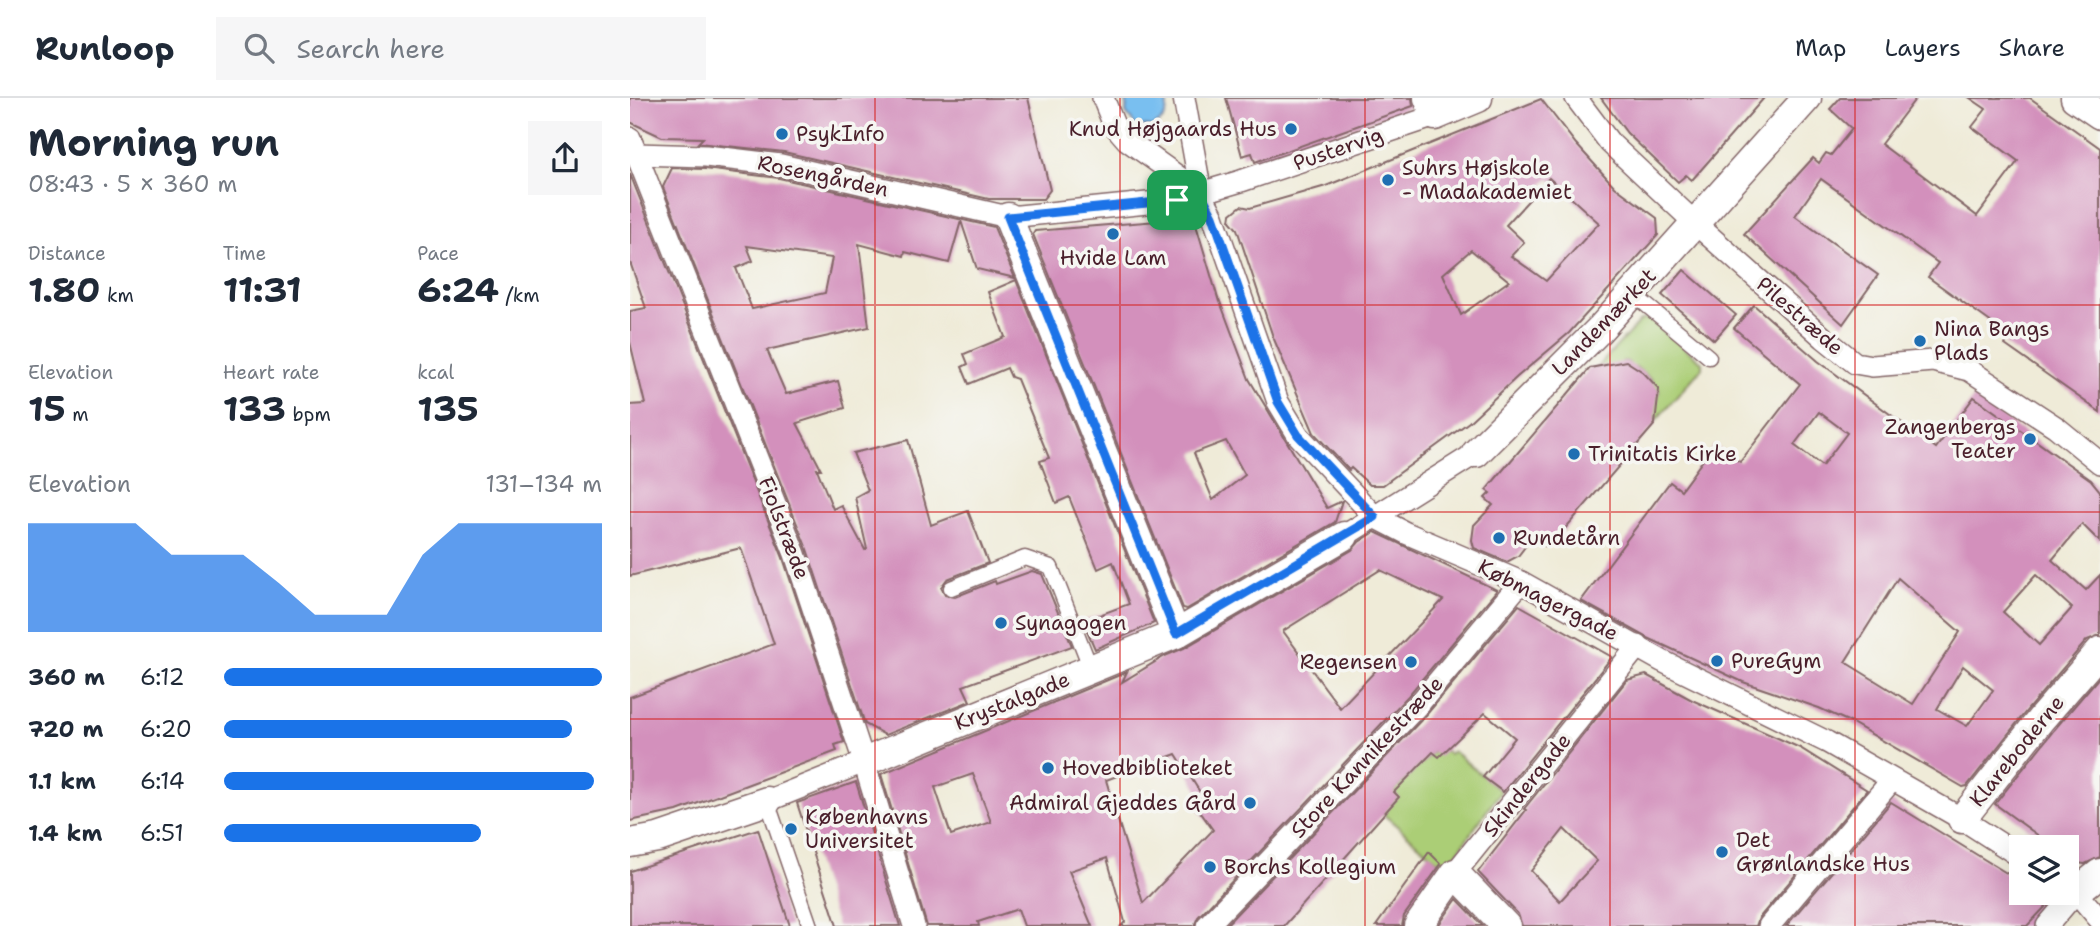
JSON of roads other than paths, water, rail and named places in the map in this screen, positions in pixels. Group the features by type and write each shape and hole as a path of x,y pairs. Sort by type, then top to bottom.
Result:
{"street":[{"path":"1103,98 1115,125 1127,139 1201,193"},
{"path":"1184,98 1201,193"},
{"path":"1432,107 1478,98"},
{"name":"Pilestræde","path":"1576,98 1610,143 1696,224 1855,363 1872,366 1933,361 1969,370 2056,427 2100,463"},
{"name":"Landemærket","path":"1375,517 1476,453 1633,294 1807,98"},
{"path":"2075,98 2100,116"},
{"name":"Pustervig","path":"1201,193 1241,181 1432,107"},
{"name":"Rosengården","path":"633,146 781,165 1008,217 1177,200 1201,193"},
{"name":"Fiolstræde","path":"633,146 795,554 864,762 914,926"},
{"name":"Købmagergade","path":"1201,193 1213,216 1278,402 1298,435 1375,517 1521,582 1662,661 1827,742 1962,819 2009,849"},
{"path":"1008,217 1176,634"},
{"name":"Krystalgade","path":"630,843 658,838 767,801 1176,634 1375,517"},
{"name":"Store Kannikestræde","path":"1207,926 1418,705 1521,582"},
{"name":"Skindergade","path":"1418,926 1455,873 1639,646"},
{"name":"Klareboderne","path":"1962,819 2041,719 2100,651"},
{"path":"1769,926 1892,780"},
{"path":"1455,873 1506,926"},
{"path":"2079,885 2100,873"},
{"path":"2079,898 2100,920"},
{"path":"2047,926 2061,905"}],"lane":[{"path":"1633,294 1709,357"},
{"path":"951,588 1025,558 1051,567 1091,669"},
{"path":"767,801 810,926"}],"water":[{"path":"1127,98 1165,98 1165,116 1152,127 1136,126 1126,113"}],"place":[{"name":"Knud Højgaards Hus","path":"1291,129"},
{"name":"PsykInfo","path":"782,134"},
{"name":"Suhrs Højskole - Madakademiet","path":"1388,180"},
{"name":"Hvide Lam","path":"1113,234"},
{"name":"Nina Bangs Plads","path":"1920,341"},
{"name":"Zangenbergs Teater","path":"2030,439"},
{"name":"Trinitatis Kirke","path":"1574,454"},
{"name":"Rundetårn","path":"1499,538"},
{"name":"Synagogen","path":"1001,623"},
{"name":"PureGym","path":"1717,661"},
{"name":"Regensen","path":"1411,662"},
{"name":"Hovedbiblioteket","path":"1048,768"},
{"name":"Admiral Gjeddes Gård","path":"1250,803"},
{"name":"Københavns Universitet","path":"791,829"},
{"name":"Det Grønlandske Hus","path":"1722,852"},
{"name":"Borchs Kollegium","path":"1210,867"}]}
